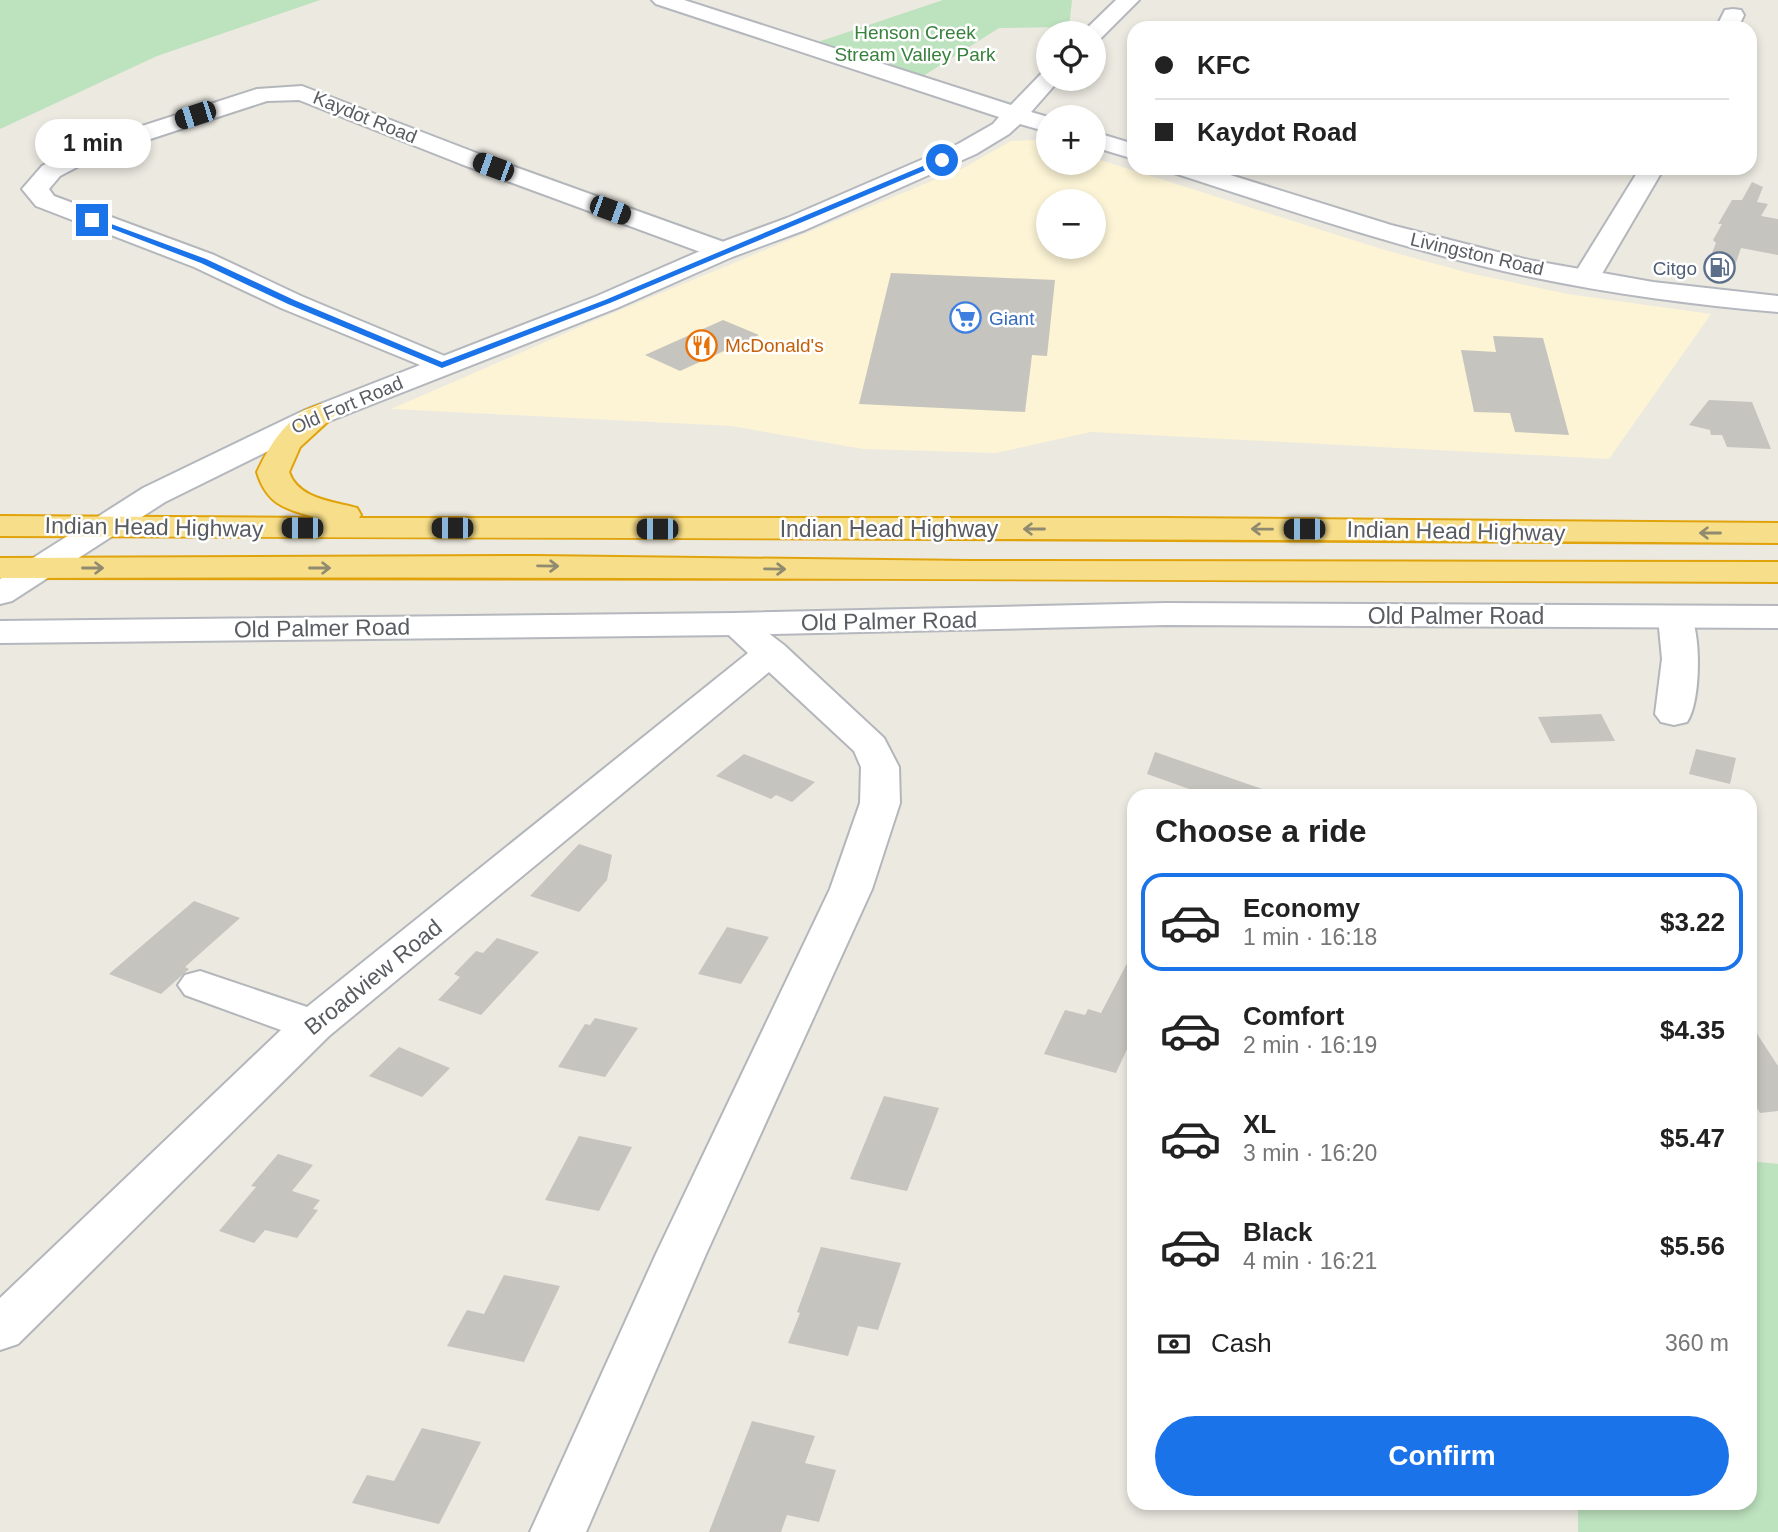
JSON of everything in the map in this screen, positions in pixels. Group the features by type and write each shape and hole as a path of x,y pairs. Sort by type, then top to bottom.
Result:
{"highway":[{"path":"321,414 286,443 273,472 278,488 297,502 325,512 364,518 500,528"},
{"name":"Indian Head Highway","path":"0,526 1180,528 1778,533"},
{"name":"Indian Head Highway","path":"0,568 536,566 984,571 1778,572"}],"street":[{"path":"663,0 1036,120"},
{"path":"1106,21 1128,0"},
{"name":"Old Fort Road","path":"0,594 105,525 215,464 321,414 607,302 723,251 796,224 918,172 1001,130 1039,91"},
{"name":"Kaydot Road","path":"442,365 291,302 204,261 45,201 35,189 51,171 89,151 265,94 302,93 315,95 358,117 723,251"},
{"path":"1106,143 1127,150"},
{"name":"Livingston Road","path":"1206,175 1450,250 1586,278 1672,292 1778,304"},
{"path":"1586,278 1648,175"},
{"name":"Old Palmer Road","path":"0,632 736,624 1166,614 1778,617"},
{"path":"1674,714 1680,659 1676,617"},
{"path":"558,1532 681,1254 851,888 880,803 880,767 871,746 736,624"},
{"name":"Broadview Road","path":"0,1330 313,1025 771,653"},
{"path":"200,985 313,1025"}],"shaded area":[{"path":"1036,140 1036,175 1106,175 1106,162 1127,168 1127,175 1148,175 1385,250 1469,273 1568,294 1711,314 1609,459 1091,432 996,453 863,449 731,426 391,409 596,320 963,168 1011,141"}],"green space":[{"path":"0,0 320,0 157,56 0,129"},
{"name":"Henson Creek Stream Valley Park","path":"943,0 1072,0 1070,21 1036,21 1036,27 999,28 920,78 815,43"},
{"path":"1757,1162 1778,1164 1778,1532 1578,1532 1578,1510 1757,1510"}],"building":[{"path":"1752,182 1763,187 1757,202 1768,204 1761,216 1778,219 1778,255 1741,248 1732,274 1705,270 1716,243 1713,240 1722,224 1718,224 1732,200 1742,200"},
{"name":"Giant","path":"891,273 1055,280 1047,356 1032,355 1025,412 859,404"},
{"name":"McDonald's","path":"723,320 759,335 680,371 645,355"},
{"path":"1493,336 1543,338 1569,435 1515,432 1510,413 1474,412 1461,350 1496,352"},
{"path":"1709,400 1752,402 1771,449 1727,447 1722,435 1711,435 1710,430 1689,425"},
{"path":"1601,714 1615,741 1551,743 1538,717"},
{"path":"1696,749 1736,758 1730,784 1689,774"},
{"path":"1155,752 1262,789 1189,789 1147,774"},
{"path":"744,754 815,782 792,802 776,795 771,799 716,776"},
{"path":"579,844 612,855 607,880 579,912 530,896"},
{"path":"194,901 240,918 185,967 189,969 161,994 109,974"},
{"path":"727,927 769,937 741,984 698,974"},
{"path":"497,938 539,952 481,1015 438,1000 460,977 454,974 476,951 483,953"},
{"path":"1127,963 1127,1049 1116,1073 1044,1054 1065,1010 1085,1015 1088,1009 1101,1013"},
{"path":"595,1018 638,1028 605,1077 558,1067 585,1024 590,1025"},
{"path":"1757,1034 1778,1066 1778,1111 1760,1113 1757,1108"},
{"path":"399,1047 450,1068 422,1097 369,1076"},
{"path":"884,1096 939,1108 907,1191 850,1179"},
{"path":"579,1136 632,1147 599,1211 545,1200"},
{"path":"278,1154 313,1165 292,1191 320,1200 313,1209 318,1210 297,1238 265,1230 254,1243 219,1231 256,1187 251,1186"},
{"path":"821,1247 901,1263 878,1330 858,1326 848,1356 788,1343"},
{"path":"504,1275 560,1286 524,1362 447,1346 467,1310 484,1314"},
{"path":"752,1421 815,1436 805,1463 836,1470 819,1522 787,1515 781,1532 709,1532"},
{"path":"422,1428 481,1442 439,1524 352,1503 367,1475 394,1481"}],"place":[{"name":"Citgo","path":"1720,268"},
{"name":"Giant","path":"966,318"},
{"name":"McDonald's","path":"702,345"}],"route":[{"path":"92,220 204,261 291,302 442,365 607,302 942,160"}]}
